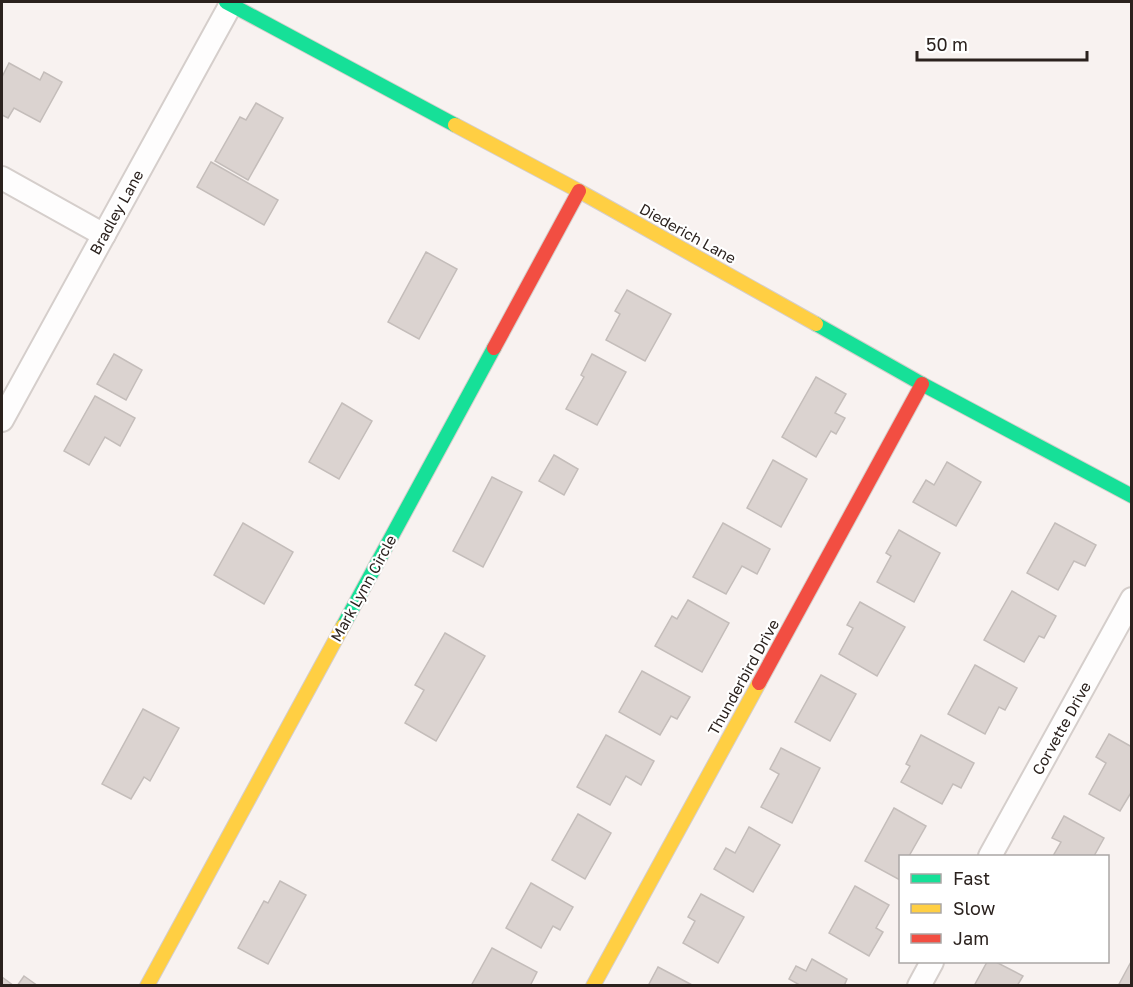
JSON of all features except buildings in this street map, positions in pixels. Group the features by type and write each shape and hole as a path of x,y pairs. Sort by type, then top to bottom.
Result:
{"street":[{"name":"Diederich Lane","path":"228,3 579,191 922,384 1131,496"},
{"name":"Bradley Lane","path":"2,420 228,3"},
{"path":"2,178 104,235"},
{"name":"Mark Lynn Circle","path":"147,986 579,191"},
{"name":"Thunderbird Drive","path":"593,986 922,384"},
{"name":"Corvette Drive","path":"991,855 1131,598"},
{"path":"919,986 931,963"}],"traffic: fast":[{"path":"226,2 455,125"},
{"path":"816,324 922,384 1132,496"},
{"path":"343,626 494,348"}],"traffic: slow":[{"path":"455,125 579,191 816,324"},
{"path":"147,986 343,626"},
{"path":"593,986 759,683"}],"traffic: jam":[{"path":"494,348 579,191"},
{"path":"759,683 922,384"}]}
